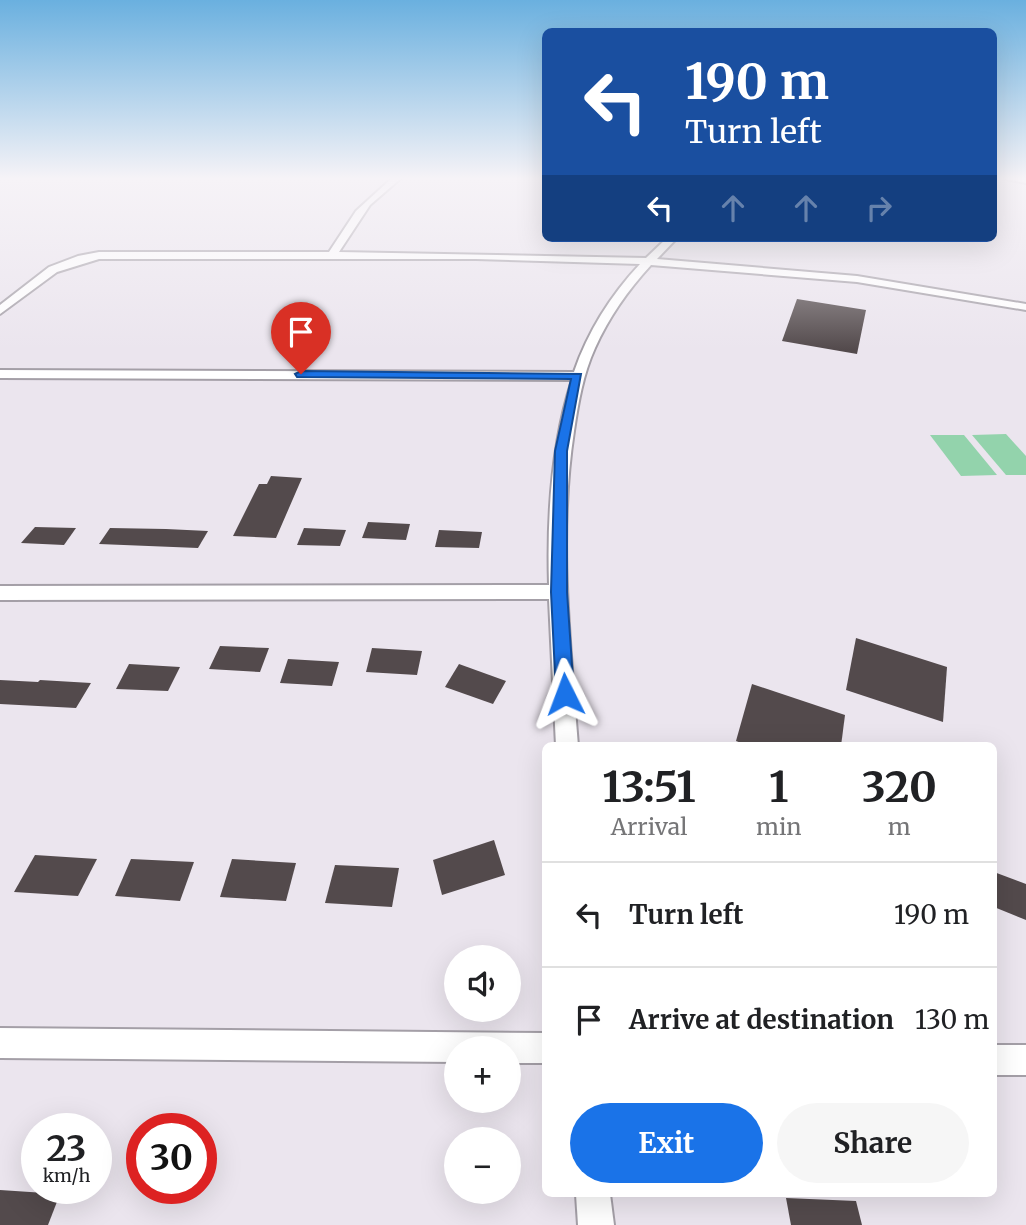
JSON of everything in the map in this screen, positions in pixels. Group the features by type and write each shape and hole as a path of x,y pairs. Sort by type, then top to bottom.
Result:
{"street":[{"path":"331,255 343,236"},
{"path":"568,742 559,592 561,451 578,376 593,338 611,306 668,242"},
{"path":"0,311 57,266 92,255 331,255 648,262 831,275 1026,307"},
{"path":"0,374 578,376"},
{"path":"0,593 559,592"},
{"path":"0,1043 542,1048"},
{"path":"997,1059 1026,1060"},
{"path":"593,1197 596,1225"}],"green space":[{"path":"1006,434 1026,456 1026,475 1006,475 972,435"},
{"path":"930,435 964,435 997,475 961,476"}],"building":[{"path":"797,299 866,310 857,354 782,341"},
{"path":"271,476 302,478 276,538 233,536 259,484 267,484"},
{"path":"368,522 410,524 406,540 362,538"},
{"path":"35,527 76,528 64,545 21,543"},
{"path":"110,528 208,531 198,548 99,544"},
{"path":"304,528 346,530 340,546 297,545"},
{"path":"439,530 482,532 479,548 435,547"},
{"path":"856,638 947,667 943,722 846,690"},
{"path":"220,646 269,648 260,672 209,669"},
{"path":"372,648 422,651 417,675 366,672"},
{"path":"288,659 339,662 332,686 280,683"},
{"path":"129,664 180,667 168,691 116,689"},
{"path":"459,664 506,681 493,704 445,687"},
{"path":"0,680 91,683 76,708 0,704"},
{"path":"752,684 845,715 842,742 736,741"},
{"path":"494,840 505,875 442,895 433,860"},
{"path":"35,855 97,859 78,896 14,892"},
{"path":"131,859 194,862 180,901 115,896"},
{"path":"232,859 296,863 286,901 220,897"},
{"path":"335,865 399,868 392,907 325,903"},
{"path":"997,873 1026,884 1026,920 997,908"},
{"path":"0,1190 21,1191 21,1204 56,1204 48,1225 0,1225"},
{"path":"786,1198 856,1201 862,1225 791,1225"}],"route":[{"path":"301,374 578,376 561,451 559,592 565,694"}]}
